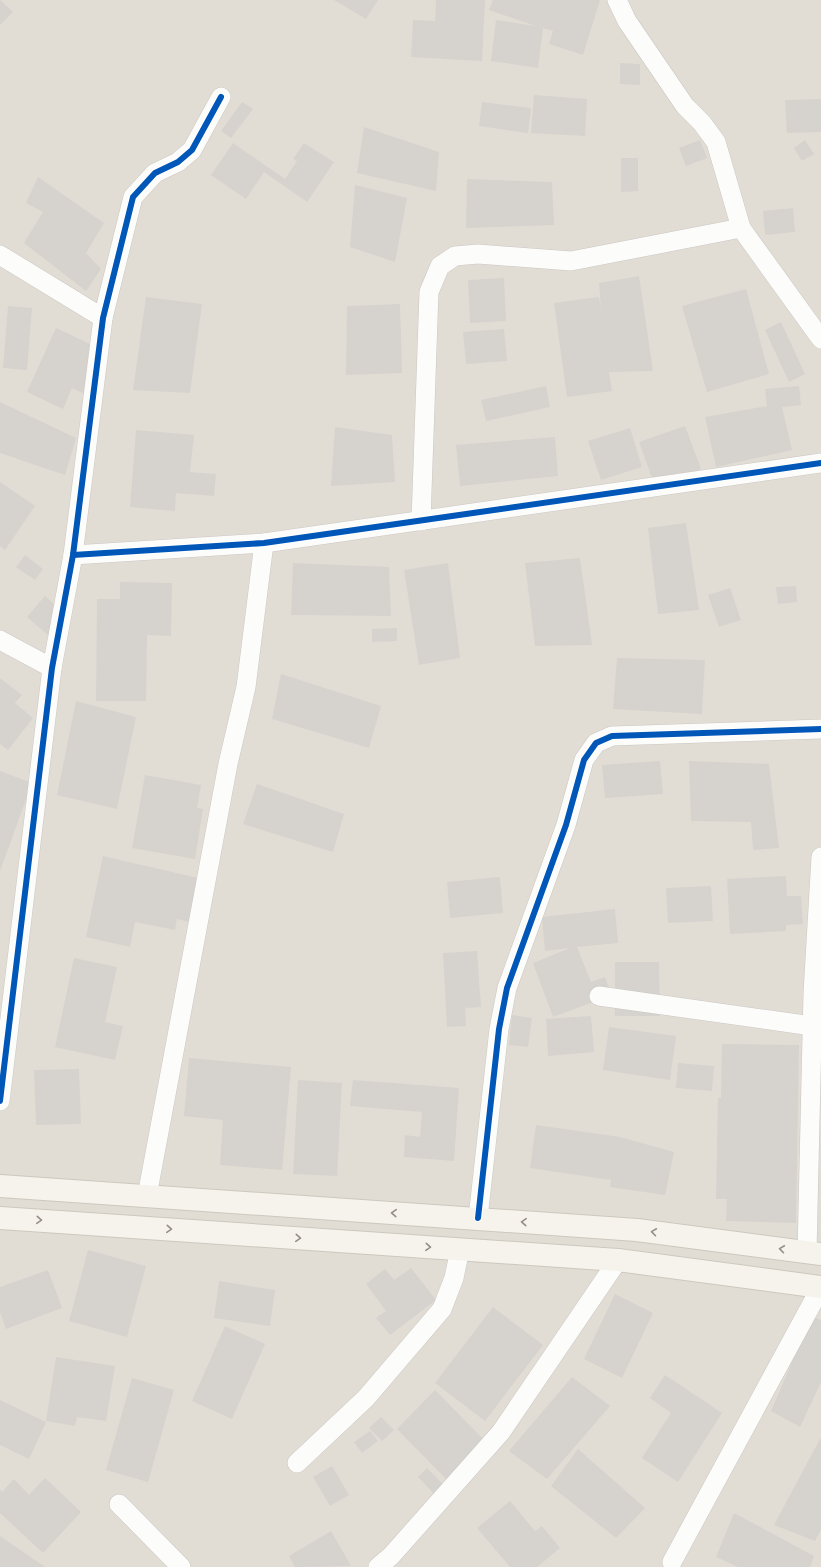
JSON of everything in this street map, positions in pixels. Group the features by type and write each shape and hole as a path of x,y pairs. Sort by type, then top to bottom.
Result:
{"main road":[{"path":"0,1186 637,1230 814,1254"},
{"path":"0,1218 618,1260 821,1287"}],"street":[{"path":"617,0 627,21 685,106 716,142 741,228 821,339"},
{"path":"0,1101 52,668 73,555 103,318 133,197 155,173 178,162 192,150 221,97"},
{"path":"421,521 429,292 440,266 455,256 478,254 571,261 741,228"},
{"path":"0,255 103,318"},
{"path":"73,555 264,543 821,463"},
{"path":"147,1196 228,764 246,687 264,543"},
{"path":"0,640 52,668"},
{"path":"478,1218 499,1028 507,988 571,808 584,760 596,743 612,736 821,729"},
{"path":"814,1254 812,1026 817,994 821,857"},
{"path":"599,996 812,1026"},
{"path":"297,1463 366,1398 442,1309 454,1278 460,1249"},
{"path":"378,1567 391,1556 502,1432 618,1260"},
{"path":"672,1562 821,1287"},
{"path":"119,1504 181,1567"}],"shaded area":[{"path":"0,0 821,0 821,1567 0,1567"}],"building":[{"path":"0,0 13,12 0,25"},
{"path":"334,0 378,0 366,19"},
{"path":"436,0 485,0 482,61 411,57 413,20 435,21"},
{"path":"493,0 600,0 583,55 549,44 553,31 543,28 538,68 491,61 496,20 536,26 489,10"},
{"path":"620,63 640,64 640,85 620,84"},
{"path":"534,95 587,99 585,136 531,133"},
{"path":"821,99 821,132 787,133 785,100"},
{"path":"242,102 253,109 231,138 221,131"},
{"path":"482,102 531,108 528,133 479,126"},
{"path":"364,127 439,152 436,191 357,173"},
{"path":"700,140 707,158 686,166 679,148"},
{"path":"805,140 814,154 802,161 794,148"},
{"path":"233,143 285,179 297,161 293,159 304,143 334,162 307,202 264,172 246,199 211,175"},
{"path":"621,158 638,158 638,191 621,192"},
{"path":"38,177 104,223 86,253 101,269 86,291 24,243 43,212 26,203"},
{"path":"467,179 552,182 554,225 466,228"},
{"path":"355,185 407,198 395,262 350,247"},
{"path":"793,208 795,232 765,235 763,211"},
{"path":"639,276 653,371 609,372 612,391 567,397 554,303 599,297 601,309 599,283"},
{"path":"504,278 506,321 470,323 468,280"},
{"path":"746,289 769,374 707,392 682,306"},
{"path":"146,297 202,304 190,393 133,390"},
{"path":"400,304 402,373 346,375 347,306"},
{"path":"8,306 32,308 27,370 3,368"},
{"path":"781,322 805,374 789,382 765,330"},
{"path":"56,328 105,351 85,394 72,388 63,409 27,392"},
{"path":"504,329 507,361 466,364 463,332"},
{"path":"546,386 550,407 486,421 481,400"},
{"path":"799,386 801,405 782,407 792,450 716,467 705,417 767,406 765,389"},
{"path":"0,402 76,438 65,475 0,453"},
{"path":"685,426 701,469 655,486 639,442"},
{"path":"335,427 392,435 395,482 331,486"},
{"path":"630,428 642,467 601,480 588,441"},
{"path":"136,430 194,435 190,472 216,474 214,496 176,493 175,511 130,507"},
{"path":"555,437 558,476 460,486 456,445"},
{"path":"0,482 35,506 5,550 0,546"},
{"path":"686,523 699,610 658,614 648,528"},
{"path":"25,555 43,569 35,580 16,567"},
{"path":"580,558 592,645 535,646 525,563"},
{"path":"293,563 389,567 391,616 291,615"},
{"path":"448,563 460,658 419,665 404,570"},
{"path":"120,582 172,583 171,636 147,635 146,701 96,701 97,599 120,599"},
{"path":"796,586 797,602 778,604 776,587"},
{"path":"730,588 741,620 719,627 708,595"},
{"path":"45,596 65,614 48,635 27,617"},
{"path":"397,628 397,641 372,642 372,629"},
{"path":"617,658 705,660 702,714 613,709"},
{"path":"281,674 381,706 369,748 272,719"},
{"path":"0,678 22,695 15,703 33,718 8,750 0,744"},
{"path":"76,701 136,717 117,809 57,795"},
{"path":"660,761 663,794 605,798 602,765"},
{"path":"689,761 769,764 779,848 753,850 751,822 691,821"},
{"path":"0,771 32,783 0,871"},
{"path":"145,775 201,785 197,808 203,809 195,859 132,848"},
{"path":"257,784 344,814 333,852 243,824"},
{"path":"103,856 198,878 189,922 177,919 175,930 135,922 130,947 86,937"},
{"path":"786,876 787,896 801,896 803,924 786,925 786,931 730,934 727,879"},
{"path":"500,877 503,913 450,918 447,882"},
{"path":"711,886 713,921 668,923 666,888"},
{"path":"615,909 618,943 577,947 591,982 605,977 612,995 553,1017 533,963 570,948 545,951 542,917"},
{"path":"477,951 481,1007 465,1008 466,1026 447,1027 443,953"},
{"path":"74,958 117,967 105,1022 123,1026 115,1060 55,1047"},
{"path":"615,962 659,962 660,1016 615,1016"},
{"path":"512,1015 532,1018 528,1047 509,1045"},
{"path":"591,1016 594,1052 548,1056 546,1019"},
{"path":"609,1027 676,1036 670,1080 603,1070"},
{"path":"722,1044 799,1045 796,1223 726,1221 727,1199 716,1199 718,1098 721,1098"},
{"path":"189,1058 291,1067 282,1170 220,1165 223,1120 184,1116"},
{"path":"678,1063 714,1066 712,1091 676,1088"},
{"path":"79,1069 81,1124 36,1125 34,1070"},
{"path":"298,1080 342,1083 337,1176 293,1174"},
{"path":"353,1080 459,1088 454,1161 404,1157 405,1135 420,1137 422,1112 350,1106"},
{"path":"536,1125 620,1137 674,1152 665,1195 610,1187 611,1180 530,1168"},
{"path":"88,1250 146,1266 127,1337 69,1321"},
{"path":"411,1268 436,1300 390,1335 376,1318 386,1311 366,1284 385,1269 394,1280"},
{"path":"48,1270 62,1308 6,1329 0,1312 0,1287"},
{"path":"219,1281 275,1290 270,1326 214,1318"},
{"path":"615,1294 653,1313 622,1378 584,1359"},
{"path":"493,1307 543,1345 485,1421 435,1383"},
{"path":"812,1316 821,1320 821,1382 800,1427 771,1411"},
{"path":"225,1326 265,1344 232,1419 192,1401"},
{"path":"56,1357 115,1366 106,1421 77,1417 75,1426 46,1421"},
{"path":"665,1375 722,1413 678,1482 642,1458 671,1413 650,1398"},
{"path":"572,1377 610,1406 547,1479 509,1451"},
{"path":"132,1378 174,1390 148,1482 106,1470"},
{"path":"435,1390 488,1444 449,1482 397,1429"},
{"path":"0,1400 46,1422 29,1459 0,1445"},
{"path":"381,1417 394,1430 382,1441 369,1428"},
{"path":"370,1431 378,1441 362,1453 354,1442"},
{"path":"821,1437 821,1530 815,1541 774,1525"},
{"path":"578,1449 645,1508 616,1538 551,1486"},
{"path":"332,1466 349,1495 330,1506 313,1477"},
{"path":"427,1468 447,1488 438,1498 418,1477"},
{"path":"45,1478 81,1512 43,1553 0,1513 0,1490 2,1492 14,1479 29,1495"},
{"path":"510,1501 535,1531 542,1526 560,1548 537,1567 510,1567 477,1528"},
{"path":"734,1513 814,1556 810,1567 738,1567 716,1557"},
{"path":"331,1531 351,1566 295,1567 289,1556"},
{"path":"0,1536 45,1567 0,1567"}],"cycle path":[{"path":"0,1101 52,668 73,555 103,318 133,197 155,173 178,162 192,150 221,97"},
{"path":"73,555 264,543 821,463"},
{"path":"478,1218 499,1029 507,988 566,825 584,760 596,743 612,736 821,729"}]}
